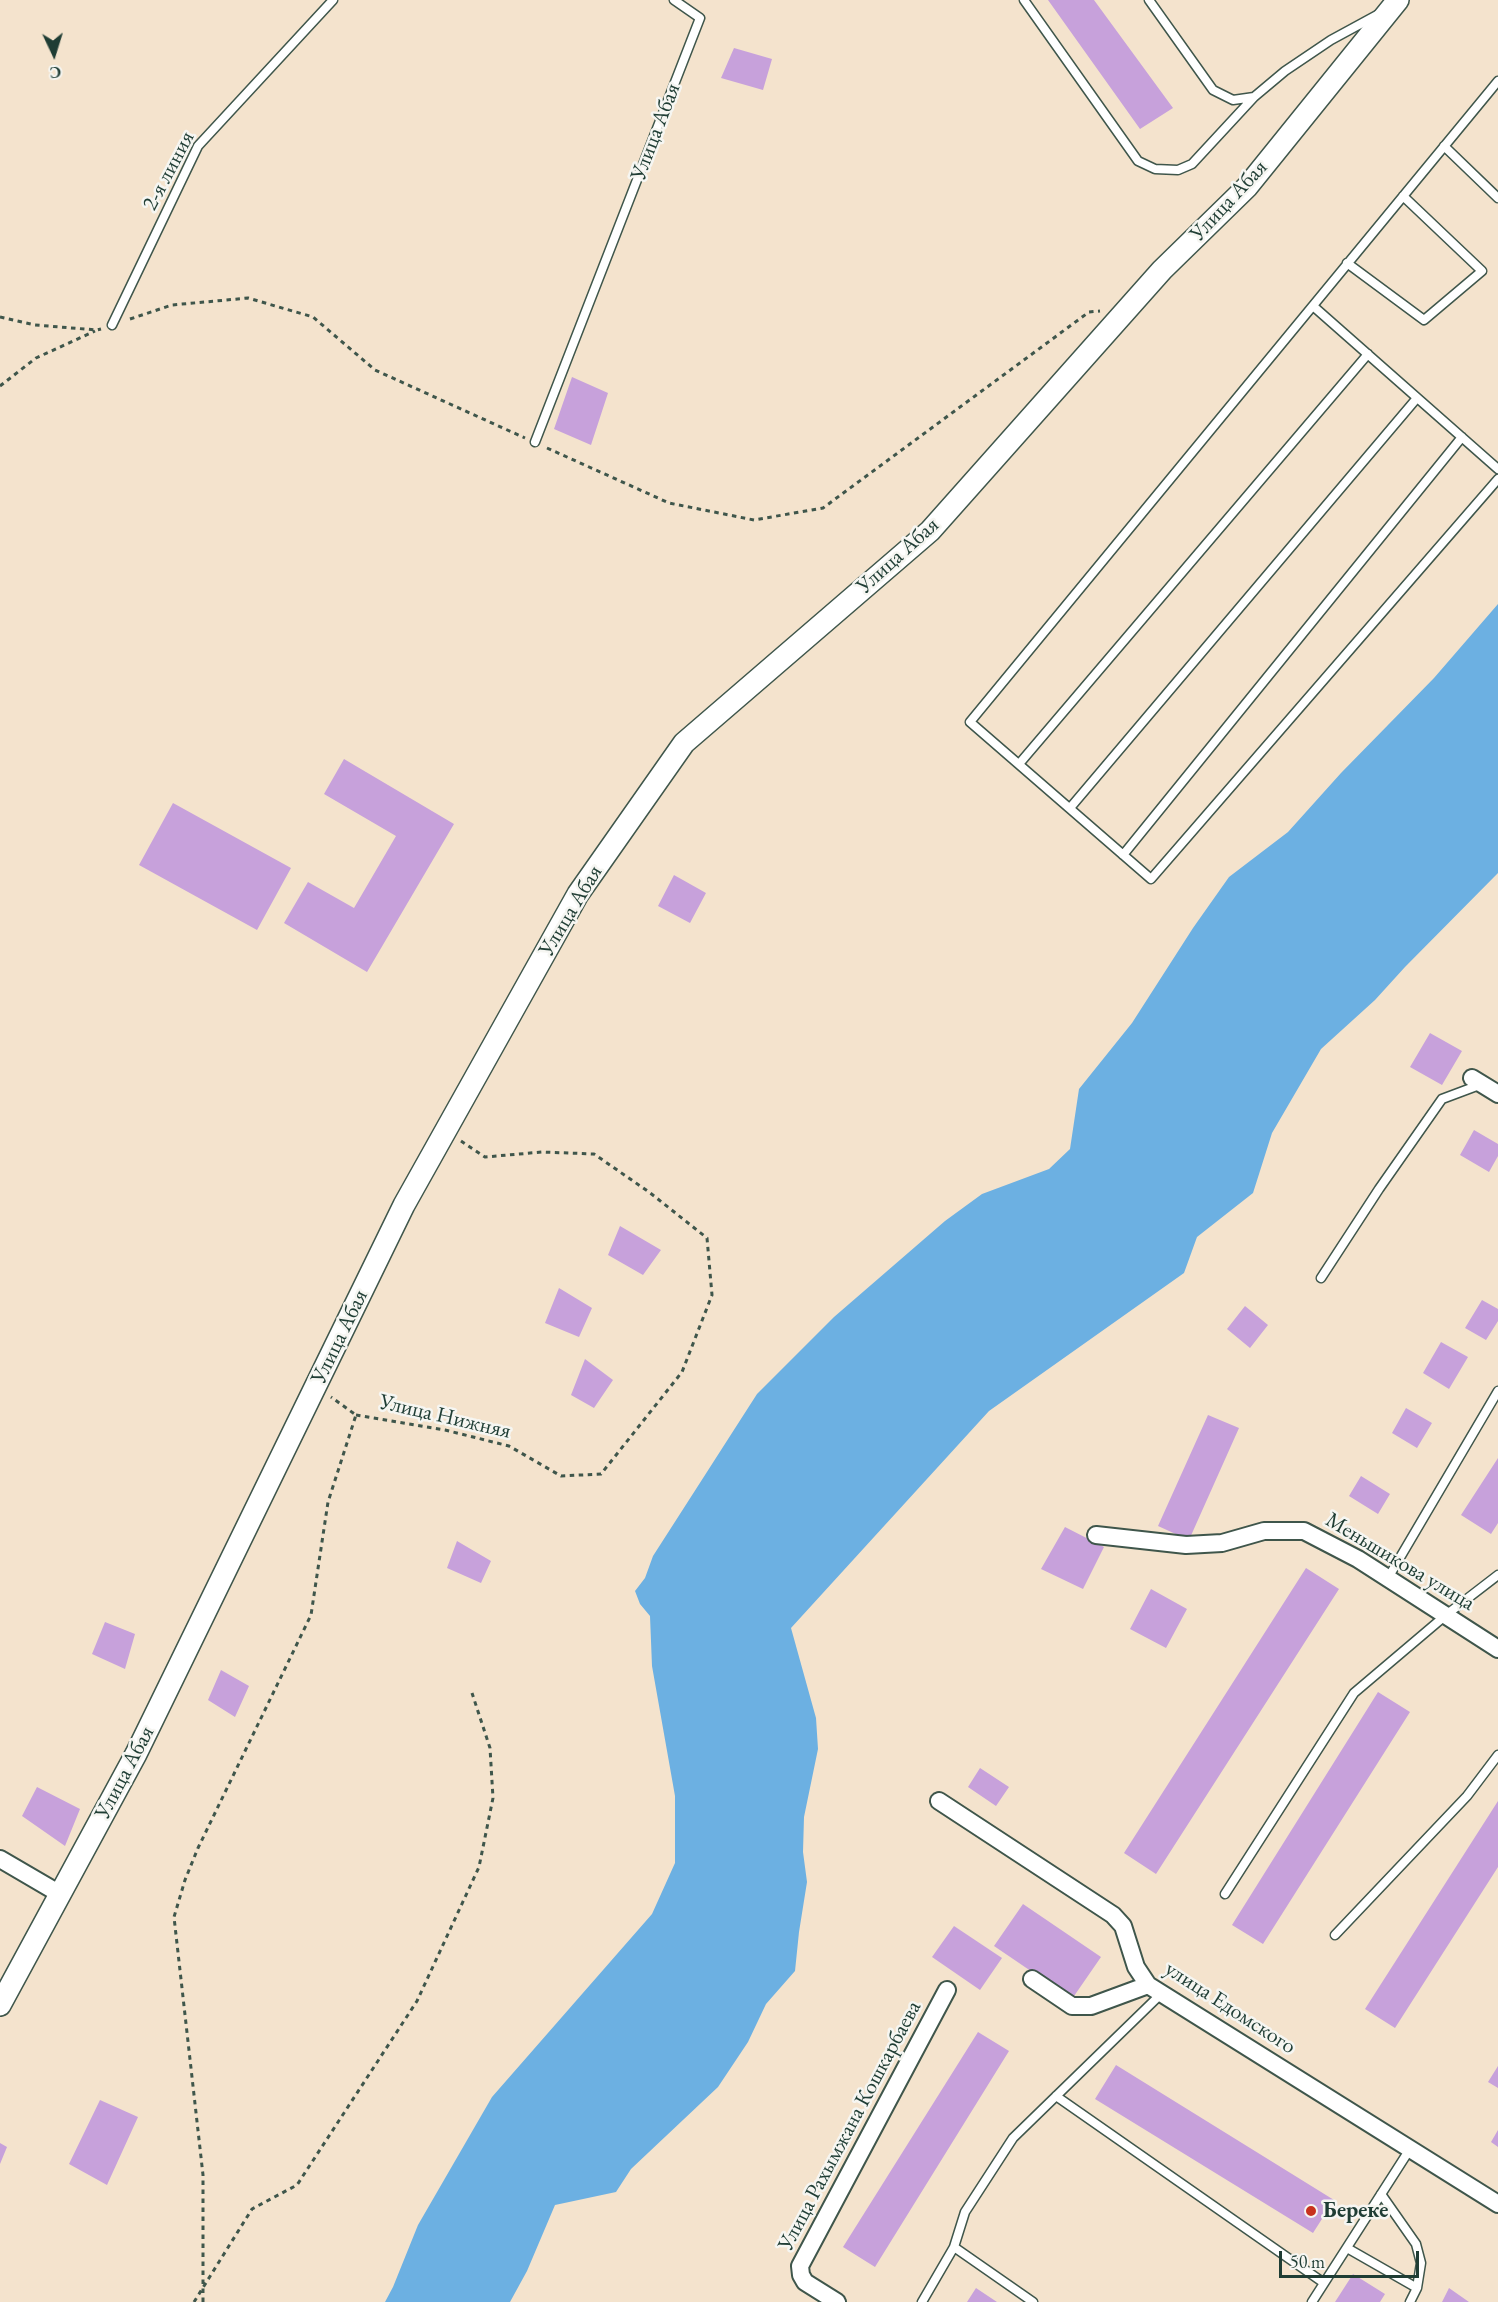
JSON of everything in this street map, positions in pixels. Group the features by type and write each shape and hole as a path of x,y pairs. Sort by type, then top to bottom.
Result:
{"street":[{"name":"Улица Абая","path":"0,2005 136,1754 404,1205 578,894 684,743 930,531 1162,270 1247,187 1393,5"},
{"path":"1477,1081 1498,1094"},
{"name":"Меньшикова улица","path":"1096,1535 1186,1545 1222,1544 1264,1531 1304,1531 1358,1559 1498,1649"},
{"name":"улица Едомского","path":"939,1802 1113,1915 1123,1926 1136,1967 1155,1989 1498,2204"},
{"path":"0,1859 60,1894"},
{"path":"1032,1979 1072,2006 1091,2006 1155,1989"},
{"name":"Улица Рахымжана Кошкарбаева","path":"837,2302 805,2282 800,2266 947,1990"}],"lane":[{"name":"2-я линия","path":"112,325 198,146 333,0"},
{"name":"Улица Абая","path":"536,442 700,18 674,0"},
{"path":"1024,0 1138,162 1155,169 1178,170 1192,164 1254,97 1285,71 1331,40 1393,5"},
{"path":"1149,0 1213,90 1233,100 1254,97"},
{"path":"1498,81 970,722 1151,879 1498,479"},
{"path":"1444,146 1498,198"},
{"path":"1347,263 1424,320 1482,271 1403,196"},
{"path":"1313,306 1498,469"},
{"path":"1019,764 1368,354"},
{"path":"1070,808 1417,398"},
{"path":"1123,855 1462,437"},
{"path":"1321,1278 1442,1099 1477,1081"},
{"path":"1388,1578 1498,1391"},
{"path":"1225,1894 1354,1693 1446,1615 1498,1575"},
{"path":"1335,1935 1467,1796 1498,1755"},
{"path":"922,2302 954,2247 965,2212 1013,2138 1056,2096 1155,1989"},
{"path":"1056,2096 1324,2283"},
{"path":"1312,2302 1410,2149"},
{"path":"1382,2194 1416,2244 1421,2263 1417,2288 1410,2302"},
{"path":"954,2247 1033,2302"},
{"path":"1347,2248 1417,2288"}],"path":[{"path":"0,386 36,358 97,330 172,305 248,298 313,317 375,370 669,502 754,520 823,508 1089,312 1126,310"},
{"path":"0,317 35,325 97,330"},
{"name":"Улица Нижняя","path":"356,1414 445,1430 508,1446 561,1476 601,1474 682,1372 712,1295 707,1238 650,1192 594,1154 542,1152 485,1157 445,1132"},
{"path":"203,2302 203,2175 174,1917 198,1848 311,1615 328,1502 356,1414 315,1387"},
{"path":"194,2302 252,2209 297,2185 417,2001 479,1867 493,1798 490,1748 472,1693"}],"water":[{"path":"1498,604 1498,873 1375,1000 1321,1049 1272,1133 1253,1193 1197,1237 1184,1273 989,1411 791,1628 816,1718 818,1749 804,1817 803,1852 807,1882 795,1971 766,2004 748,2042 718,2087 631,2169 616,2192 555,2205 527,2271 510,2302 385,2302 418,2225 492,2097 652,1914 675,1863 675,1796 652,1666 650,1616 640,1604 635,1591 645,1578 653,1556 757,1394 834,1317 945,1221 982,1194 1049,1169 1070,1149 1079,1089 1132,1023 1229,877 1288,832 1341,773 1434,678"}],"building":[{"path":"1048,0 1094,0 1173,108 1140,129"},
{"path":"734,48 772,59 763,90 721,78"},
{"path":"572,377 608,393 591,445 554,429"},
{"path":"344,759 454,824 367,972 284,923 308,882 354,908 396,836 324,794"},
{"path":"173,803 291,868 257,930 139,865"},
{"path":"674,875 706,893 690,923 658,906"},
{"path":"1430,1033 1462,1051 1442,1085 1410,1067"},
{"path":"1474,1130 1498,1144 1498,1156 1489,1172 1460,1155"},
{"path":"620,1226 661,1250 643,1275 608,1255"},
{"path":"559,1288 592,1308 579,1337 545,1323"},
{"path":"1482,1300 1498,1309 1498,1321 1486,1340 1465,1328"},
{"path":"1245,1306 1268,1325 1250,1348 1227,1329"},
{"path":"1441,1342 1468,1357 1449,1389 1423,1373"},
{"path":"585,1359 613,1380 594,1408 571,1395"},
{"path":"1406,1408 1432,1423 1417,1448 1392,1433"},
{"path":"1208,1415 1239,1428 1189,1540 1158,1526"},
{"path":"1498,1458 1498,1523 1491,1534 1461,1515"},
{"path":"1361,1476 1390,1494 1378,1514 1349,1496"},
{"path":"1065,1527 1104,1547 1083,1589 1041,1569"},
{"path":"457,1541 491,1561 481,1583 447,1568"},
{"path":"1306,1568 1339,1589 1156,1874 1124,1853"},
{"path":"1151,1589 1187,1609 1166,1648 1130,1629"},
{"path":"105,1622 135,1634 125,1669 92,1654"},
{"path":"221,1670 249,1686 235,1717 208,1700"},
{"path":"1378,1692 1410,1712 1263,1944 1232,1925"},
{"path":"980,1768 1009,1787 996,1806 968,1787"},
{"path":"37,1787 80,1809 65,1846 22,1816"},
{"path":"1498,1801 1498,1867 1395,2028 1365,2009"},
{"path":"1023,1904 1101,1957 1072,1999 994,1946"},
{"path":"954,1926 1002,1958 980,1990 932,1957"},
{"path":"978,2032 1009,2051 875,2267 843,2247"},
{"path":"1116,2065 1334,2200 1313,2233 1095,2099"},
{"path":"1498,2066 1498,2088 1488,2082"},
{"path":"100,2100 138,2117 107,2185 69,2164"},
{"path":"1498,2130 1498,2147 1491,2142"},
{"path":"0,2143 7,2147 0,2164"},
{"path":"1353,2274 1385,2294 1380,2302 1335,2302"},
{"path":"976,2288 997,2302 967,2302"},
{"path":"1449,2288 1469,2302 1442,2302"}],"place":[{"name":"Береке","path":"1311,2211"}]}
